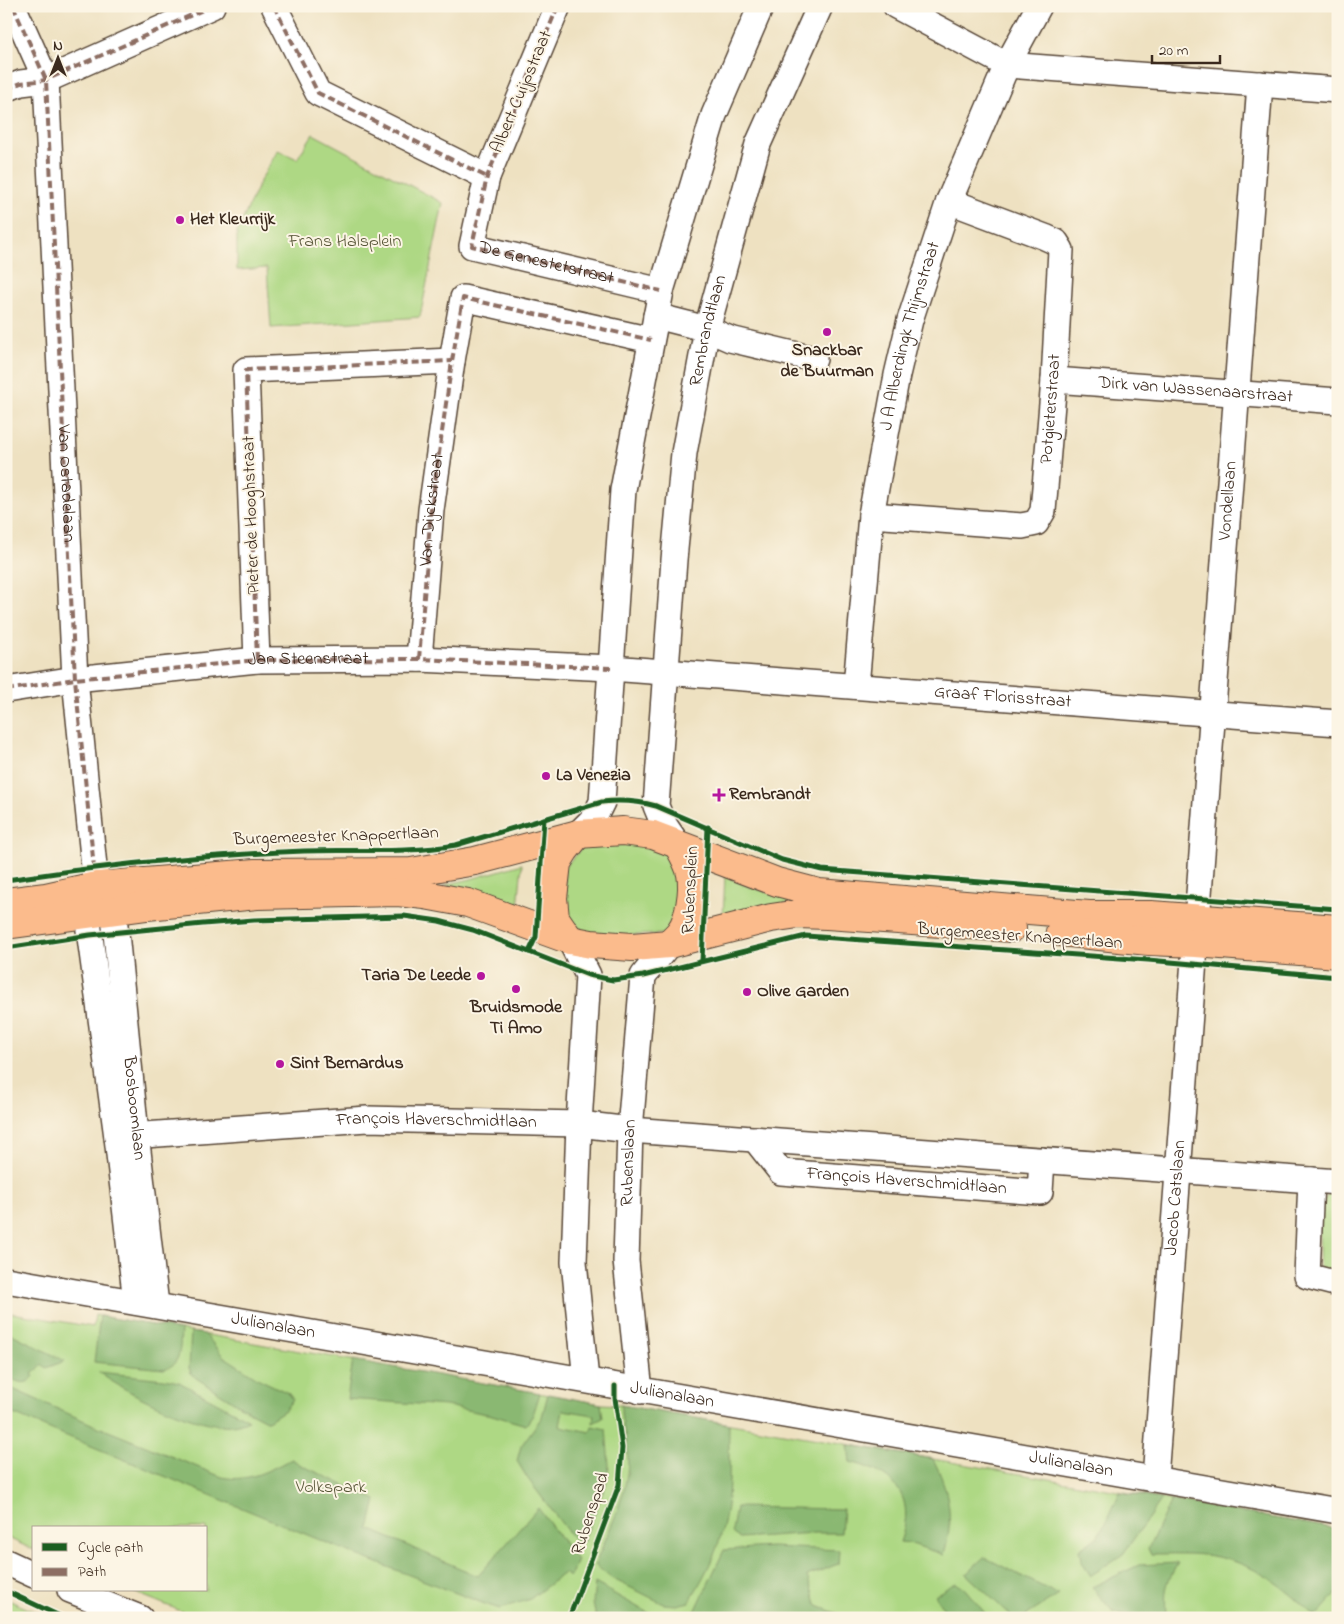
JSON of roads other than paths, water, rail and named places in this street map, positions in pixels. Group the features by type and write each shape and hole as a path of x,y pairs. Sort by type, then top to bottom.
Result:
{"main road":[{"name":"Rubensplein","path":"570,940 609,946 632,947 669,944 680,932 687,920 690,907 691,876 685,857 678,845 653,835 623,831 578,834"},
{"name":"Burgemeester Knappertlaan","path":"6,902 46,897 96,886 255,873 411,872 476,861 578,834"},
{"path":"570,940 555,918 553,898 557,863 578,834"},
{"name":"Burgemeester Knappertlaan","path":"678,845 777,882 819,893 1089,915 1151,915 1197,930 1338,954"},
{"path":"6,924 257,895 398,892 425,894 468,904 570,940"},
{"name":"Burgemeester Knappertlaan","path":"669,944 772,918 798,914 1094,934 1149,941 1197,930 1338,929"}],"street":[{"path":"13,6 46,80"},
{"path":"6,89 21,82 46,80 212,6"},
{"path":"274,6 318,93 486,178"},
{"name":"Albert Cuijpstraat","path":"486,178 558,6"},
{"path":"578,834 594,818 602,802 624,490 661,291 714,114 761,6"},
{"name":"Rembrandtlaan","path":"678,845 663,824 656,806 674,560 684,453 707,328 758,144 820,6"},
{"path":"896,6 1007,65 1338,90"},
{"name":"J A Alberdingk Thijmstraat","path":"856,686 871,515 897,375 910,320 949,200 1007,65 1039,6"},
{"name":"Van Ostadelaan","path":"46,80 75,680 96,886"},
{"name":"Vondellaan","path":"1197,930 1260,84"},
{"name":"De Genestetstraat","path":"486,178 472,246 661,291"},
{"name":"Potgieterstraat","path":"871,515 1022,526 1036,523 1043,511 1054,380 1061,250 1056,242 1045,237 949,200"},
{"path":"452,361 463,298 654,328 707,328 730,339 814,359"},
{"name":"Pieter de Hooghstraat","path":"257,660 246,370 452,361"},
{"name":"Van Dijckstraat","path":"419,659 431,510 452,361"},
{"name":"Dirk van Wassenaarstraat","path":"1054,380 1338,401"},
{"name":"Jan Steenstraat","path":"6,690 75,680 257,660 419,659 611,668"},
{"path":"611,668 667,672"},
{"name":"Graaf Florisstraat","path":"667,672 1338,723"},
{"path":"96,886 100,913"},
{"name":"Bosboomlaan","path":"100,913 146,1303"},
{"name":"Jacob Catslaan","path":"1155,1478 1197,930"},
{"path":"570,940 588,974 579,1124 574,1262 586,1380"},
{"name":"Rubenslaan","path":"640,1391 626,1261 630,1130 643,976 669,944"},
{"name":"François Haverschmidtlaan","path":"127,1136 367,1119 579,1124 630,1130 755,1139 781,1172 1040,1192 1042,1160 1338,1182"},
{"path":"1311,1180 1307,1276 1338,1284"},
{"name":"Julianalaan","path":"6,1280 1338,1511"},
{"path":"6,1562 32,1574"},
{"path":"75,1592 140,1618"}],"place":[{"name":"Het Kleurrijk","path":"180,220"},
{"name":"Snackbar de Buurman","path":"827,332"},
{"name":"La Venezia","path":"546,776"},
{"name":"Rembrandt","path":"719,795"},
{"name":"Taria De Leede","path":"481,976"},
{"name":"Bruidsmode Ti Amo","path":"516,989"},
{"name":"Olive Garden","path":"747,992"},
{"name":"Sint Bernardus","path":"280,1064"}],"park label":[{"name":"Frans Halsplein","path":"345,242"},
{"name":"Volkspark","path":"331,1488"}]}
